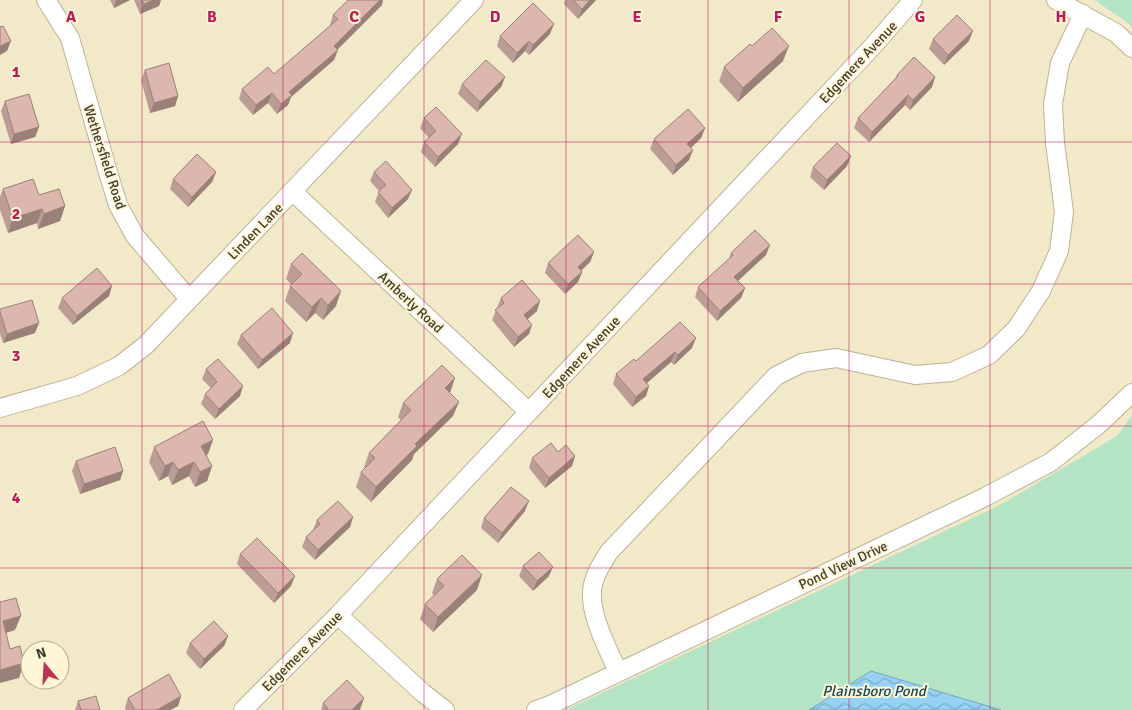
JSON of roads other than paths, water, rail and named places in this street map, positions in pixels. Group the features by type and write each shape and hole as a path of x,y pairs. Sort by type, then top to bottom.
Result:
{"street":[{"name":"Wethersfield Road","path":"46,0 70,38 106,169 118,205 135,236 190,299"},
{"name":"Linden Lane","path":"0,408 77,386 119,366 146,345 474,0"},
{"name":"Edgemere Avenue","path":"243,710 338,615 866,54 913,0"},
{"path":"1056,0 1116,33 1132,48"},
{"path":"618,672 596,619 592,591 597,571 609,552 776,376 802,363 836,358 915,375 952,372 989,355 1016,329 1041,291 1059,251 1064,212 1055,143 1053,104 1060,63 1083,14"},
{"name":"Amberly Road","path":"292,191 529,412"},
{"name":"Pond View Drive","path":"536,710 548,706 985,497 1052,462 1098,425 1132,392"},
{"path":"338,615 423,693 445,710"}],"water":[{"name":"Plainsboro Pond","path":"871,671 1001,710 809,710"}]}
